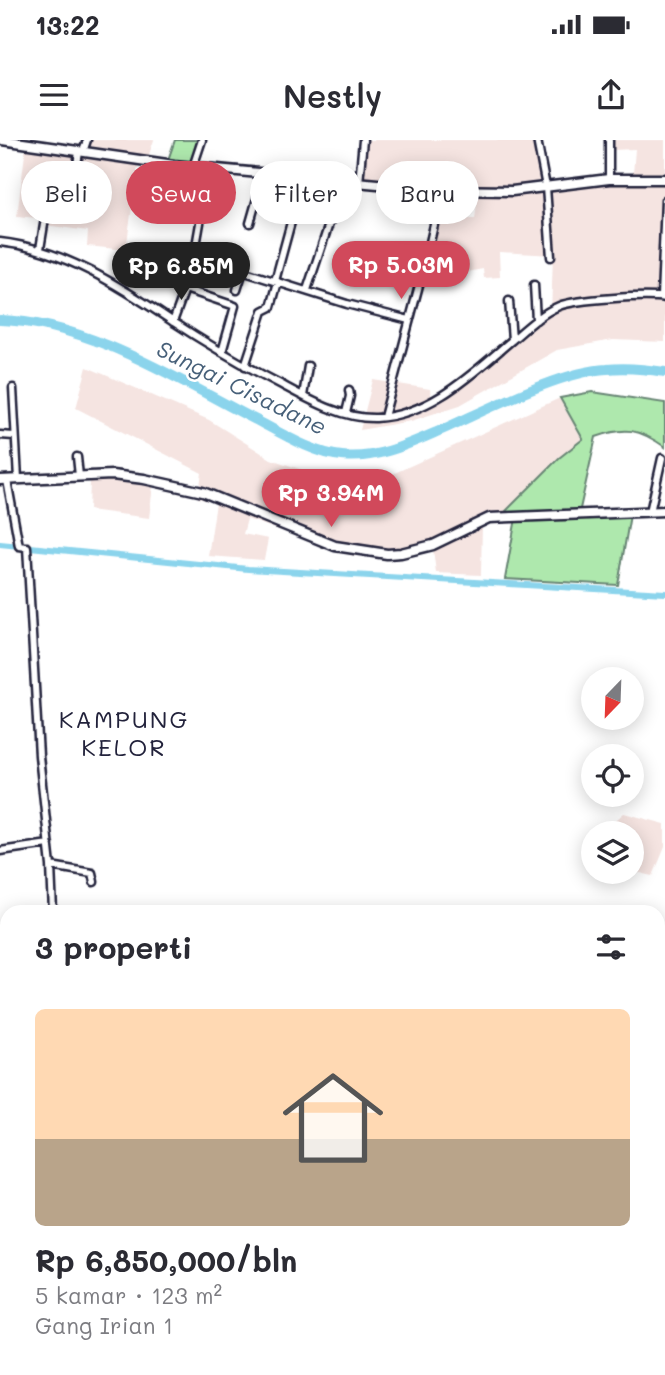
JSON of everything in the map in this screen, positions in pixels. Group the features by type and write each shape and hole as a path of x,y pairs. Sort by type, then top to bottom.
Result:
{"street":[{"path":"2,140 145,161"},
{"path":"40,249 50,188 73,191 81,152 87,140"},
{"path":"195,161 202,140"},
{"path":"361,161 363,140"},
{"path":"537,140 550,186 551,257"},
{"path":"609,140 609,179"},
{"path":"479,191 512,191 609,179 665,179"},
{"path":"0,242 40,249 118,286 245,366 303,396 346,413 367,418 384,417 450,392 536,320 562,305 663,298 665,200"},
{"path":"195,246 199,224"},
{"path":"245,366 263,311 271,307 292,224"},
{"path":"307,290 328,224"},
{"path":"384,417 433,224"},
{"path":"216,273 220,264 346,304 409,320"},
{"path":"173,322 185,289 188,268"},
{"path":"237,290 243,271"},
{"path":"534,285 536,320"},
{"path":"185,289 235,306 222,352"},
{"path":"509,301 512,340"},
{"path":"303,396 308,366"},
{"path":"13,388 18,479"},
{"path":"346,413 349,390"},
{"path":"0,435 14,436"},
{"path":"77,457 79,476"},
{"path":"650,512 662,458"},
{"path":"53,905 39,756 27,547 19,546 3,480 112,475 144,479 203,492 335,546 378,553 401,553 433,545 489,518 665,512"},
{"path":"0,851 49,844"},
{"path":"51,866 92,873 94,882"}],"shaded area":[{"path":"12,140 42,140 82,147 85,140 154,140 147,161 126,161 126,224 130,224 126,250 87,246 88,231 45,225 112,224 112,161 24,161 26,146"},
{"path":"366,140 537,140 547,182 633,174 635,149 611,150 610,140 665,140 665,342 613,340 557,350 460,405 411,421 360,430 373,380 430,389 431,399 450,390 551,314 553,255 499,252 500,277 484,278 483,269 457,274 427,273 438,224 479,224 479,161 376,161 376,183 364,182"},
{"path":"21,185 21,216 17,216"},
{"path":"87,367 209,420 271,459 328,479 377,481 560,398 583,439 559,458 499,518 482,524 481,575 436,573 433,549 402,557 354,556 247,519 243,534 268,539 264,560 208,556 216,503 198,498 202,473 76,408"},
{"path":"90,481 153,486 149,518 89,510"},
{"path":"624,813 665,824 665,847 653,876 644,874 644,821 615,821"}],"green space":[{"path":"175,140 203,140 196,161 168,160"},
{"path":"592,392 665,403 665,447 632,431 616,431 596,437 580,509 631,509 618,585 505,579 516,518 499,518 559,458 583,439 560,398"}],"waterway":[{"name":"Sungai Cisadane","path":"0,320 33,323 99,342 163,371 297,442 331,454 354,457 404,446 545,384 588,371 614,368 665,372"},
{"path":"0,544 248,569 665,593"}],"district":[{"name":"KAMPUNG KELOR","path":"124,732"}]}
